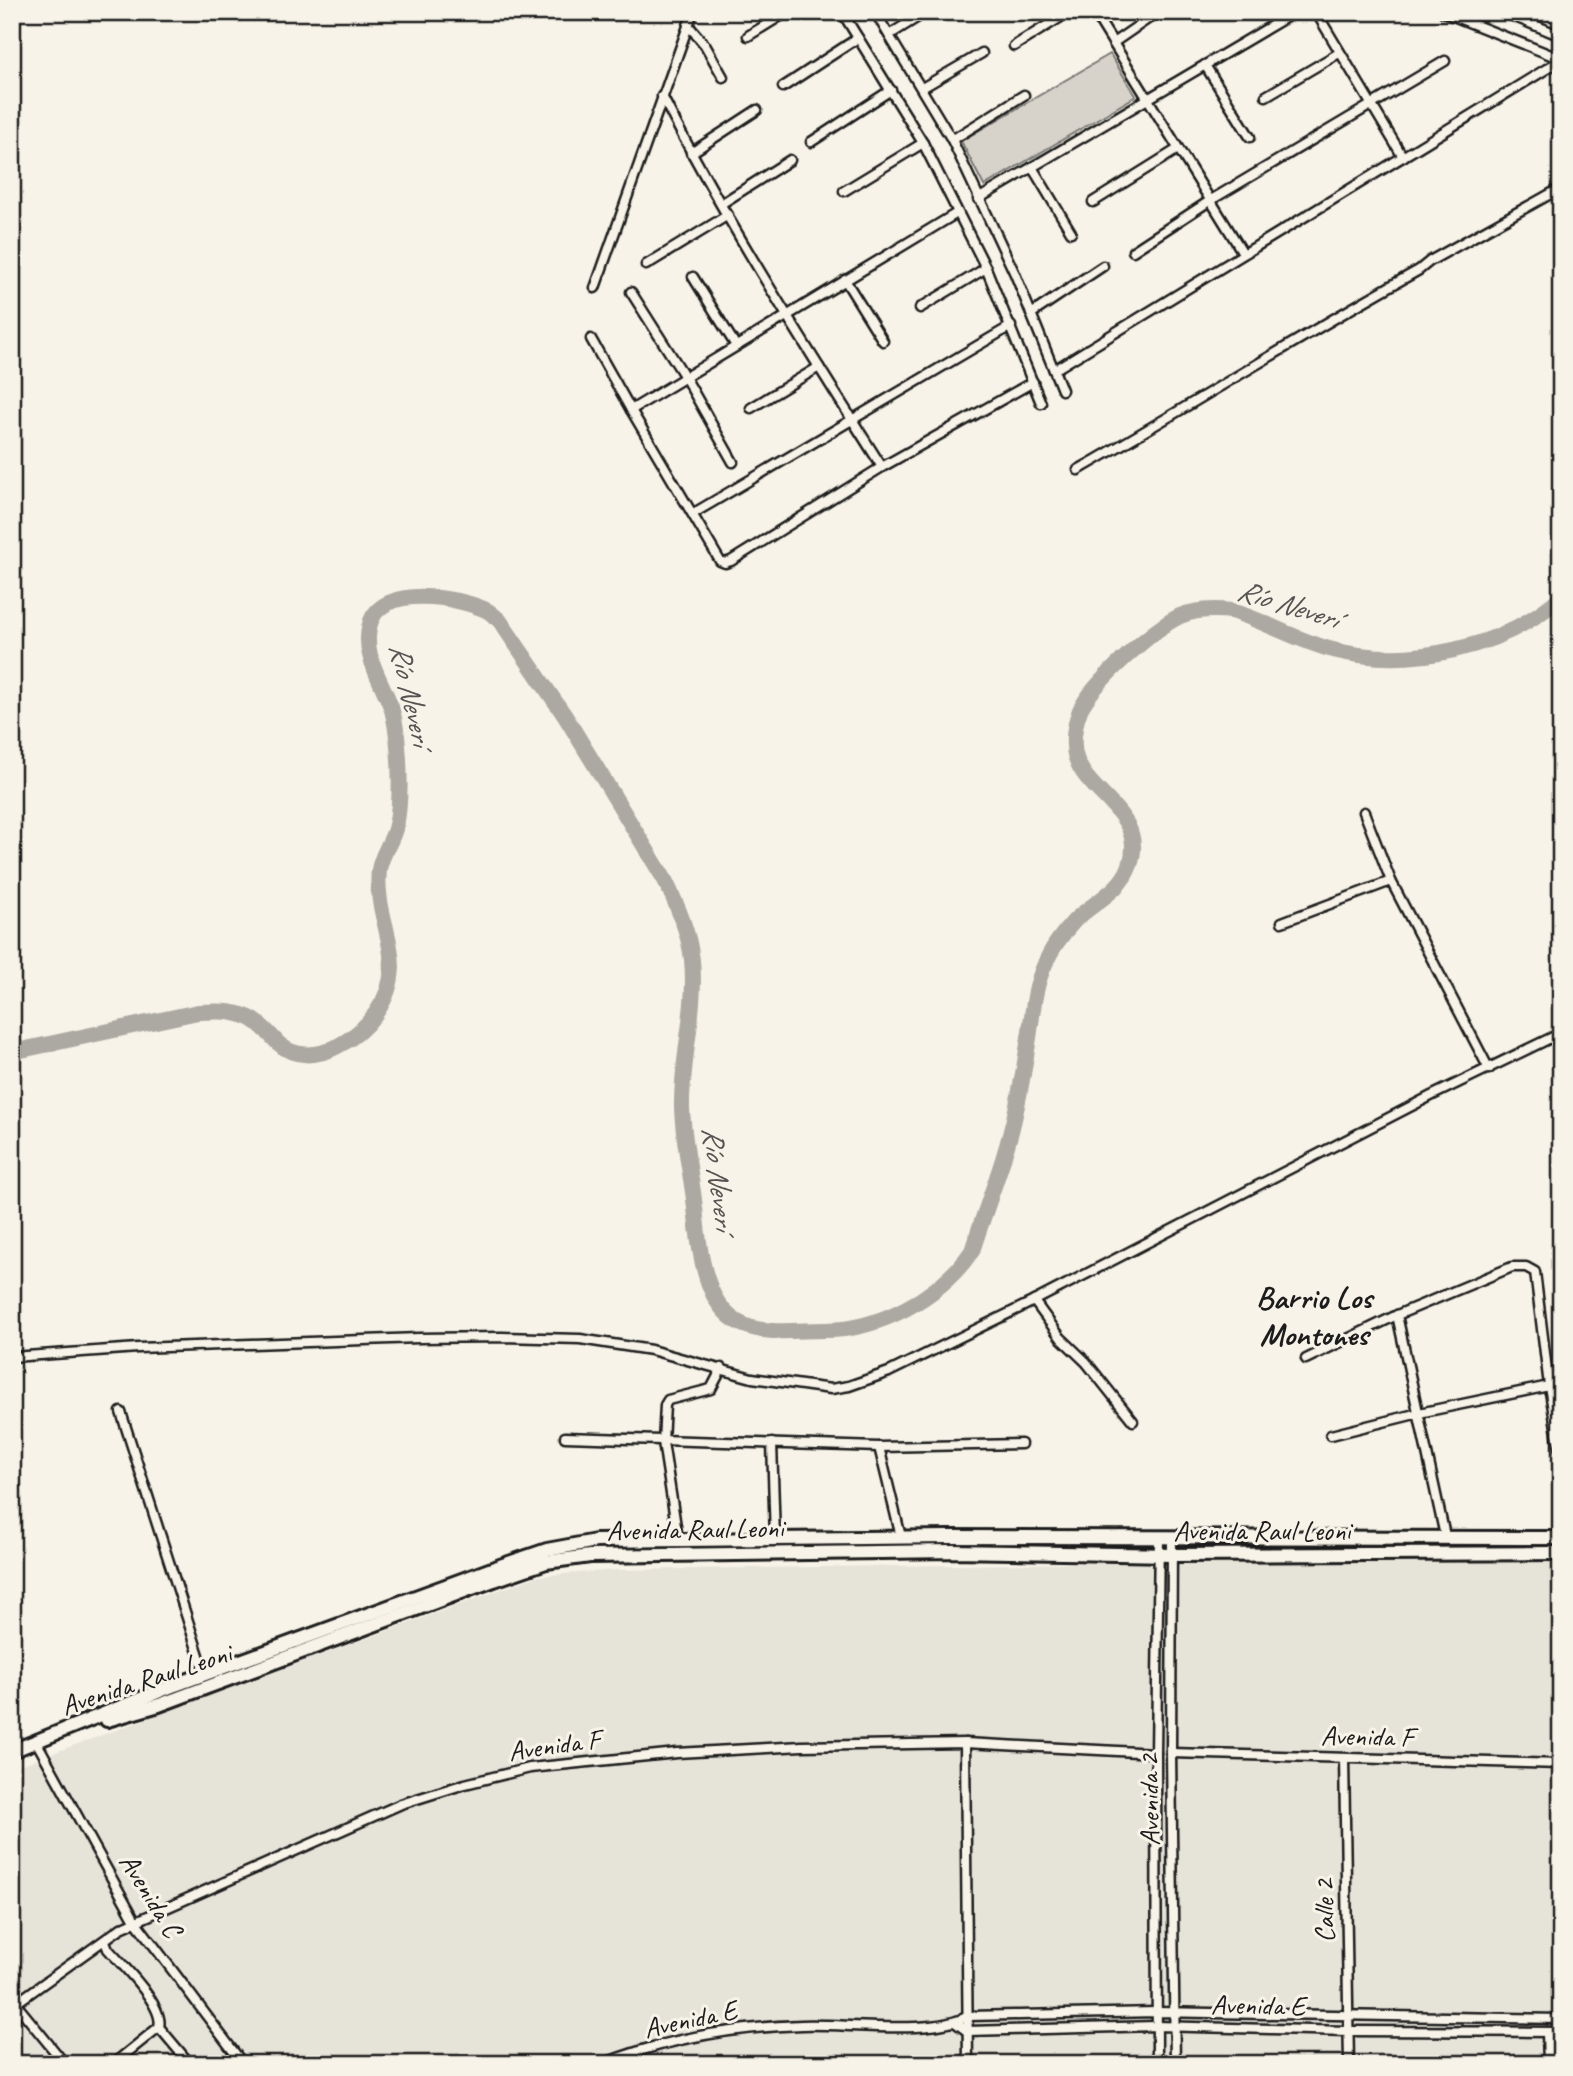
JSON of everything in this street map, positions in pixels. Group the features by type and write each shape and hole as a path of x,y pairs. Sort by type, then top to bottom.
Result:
{"main road":[{"name":"Avenida Raul Leoni","path":"36,1741 205,1674 547,1550 596,1541 901,1537 1561,1538"},
{"name":"Avenida Raul Leoni","path":"36,1741 159,1705 546,1562 590,1556 952,1551 1165,1554 1561,1553"},
{"path":"12,1751 36,1741"}],"street":[{"path":"595,288 693,12"},
{"path":"748,36 787,12"},
{"path":"842,12 923,143 986,268 1012,326 1041,403"},
{"path":"875,12 952,140 1015,274 1062,390"},
{"path":"889,35 926,12"},
{"path":"1014,46 1069,12"},
{"path":"1094,12 1243,253"},
{"path":"1113,43 1158,12"},
{"path":"978,199 1295,12"},
{"path":"1316,12 1403,157"},
{"path":"1443,12 1561,60"},
{"path":"1503,12 1561,36"},
{"path":"688,25 705,46 723,77"},
{"path":"783,88 858,38"},
{"path":"922,88 982,53"},
{"path":"1266,96 1339,54"},
{"path":"1054,370 1561,60"},
{"path":"1133,251 1211,200 1445,61"},
{"path":"1205,65 1250,137"},
{"path":"811,142 891,90"},
{"path":"952,140 1024,95"},
{"path":"662,96 691,153 787,316 881,467"},
{"path":"691,153 757,110"},
{"path":"844,191 923,143"},
{"path":"1093,201 1178,149"},
{"path":"721,204 790,160"},
{"path":"1032,167 1071,232"},
{"path":"1078,470 1208,395 1329,320 1419,270 1430,261 1561,188"},
{"path":"631,410 957,214"},
{"path":"646,265 728,215"},
{"path":"1031,314 1103,266"},
{"path":"920,308 986,268"},
{"path":"693,277 736,346"},
{"path":"845,281 883,341"},
{"path":"631,292 685,377 733,462"},
{"path":"694,513 1012,326"},
{"path":"591,339 720,561 725,563 881,467 1033,382"},
{"path":"751,408 820,367"},
{"path":"1364,812 1391,881 1489,1069"},
{"path":"1282,922 1391,881"},
{"path":"12,1357 138,1348 502,1337 580,1339 651,1350 752,1378 831,1389 849,1387 889,1372 1034,1301 1561,1033"},
{"path":"1306,1360 1397,1315 1512,1267 1526,1266 1535,1272 1561,1457"},
{"path":"1034,1301 1061,1338 1086,1362 1133,1421"},
{"path":"1397,1315 1445,1536"},
{"path":"678,1539 663,1442 665,1405 668,1400 711,1389 722,1368"},
{"path":"1331,1435 1419,1413 1549,1386"},
{"path":"121,1412 205,1674"},
{"path":"565,1437 879,1447 1021,1444"},
{"path":"772,1443 775,1538"},
{"path":"879,1447 901,1537"},
{"name":"Avenida 2","path":"1157,2064 1156,1753 1166,1537"},
{"name":"Avenida 2","path":"1166,1537 1175,2064"},
{"name":"Avenida C","path":"36,1741 136,1922 243,2064"},
{"path":"965,1743 968,2064"},
{"name":"Avenida F","path":"14,2005 121,1928 401,1804 530,1768 677,1753 802,1746 965,1743 1156,1753"},
{"name":"Avenida F","path":"1171,1753 1561,1764"},
{"name":"Calle 2","path":"1344,1758 1349,2064"},
{"path":"105,1941 108,1949 155,2005 161,2019 159,2027 113,2064"},
{"path":"14,2005 65,2064"},
{"name":"Avenida E","path":"602,2064 703,2034 802,2025 905,2026 956,2023 968,2016 1156,2012 1561,2019"},
{"path":"956,2023 967,2031"},
{"name":"Avenida E","path":"967,2031 1174,2026 1348,2031 1561,2032"},
{"path":"159,2027 190,2064"},
{"path":"1547,2032 1548,2064"}],"shaded area":[{"path":"1110,54 1136,96 984,186 961,141"},
{"path":"1561,1558 1561,2064 12,2064 12,1768 538,1576 616,1570"}],"waterway":[{"name":"Río Neverí","path":"12,1052 198,1012 244,1015 258,1023 284,1048 306,1054 321,1053 336,1047 363,1028 387,994 391,976 392,959 381,908 379,870 396,825 400,786 395,723 368,647 370,624 377,611 389,603 405,598 441,598 475,606 488,611 500,621 565,716 665,880 682,919 692,960 693,979 682,1089 683,1119 702,1258 714,1296 735,1320 763,1330 844,1329 865,1325 886,1318 926,1296 959,1268 972,1251 1012,1128 1035,997 1042,972 1051,952 1075,920 1114,889 1130,865 1133,846 1129,829 1121,815 1086,776 1077,762 1074,746 1080,710 1110,672 1168,623 1180,616 1199,611 1232,611 1333,650 1392,657 1423,655 1483,642 1511,630 1561,597"}],"district":[{"name":"Barrio Los Montones","path":"1314,1316"}]}
